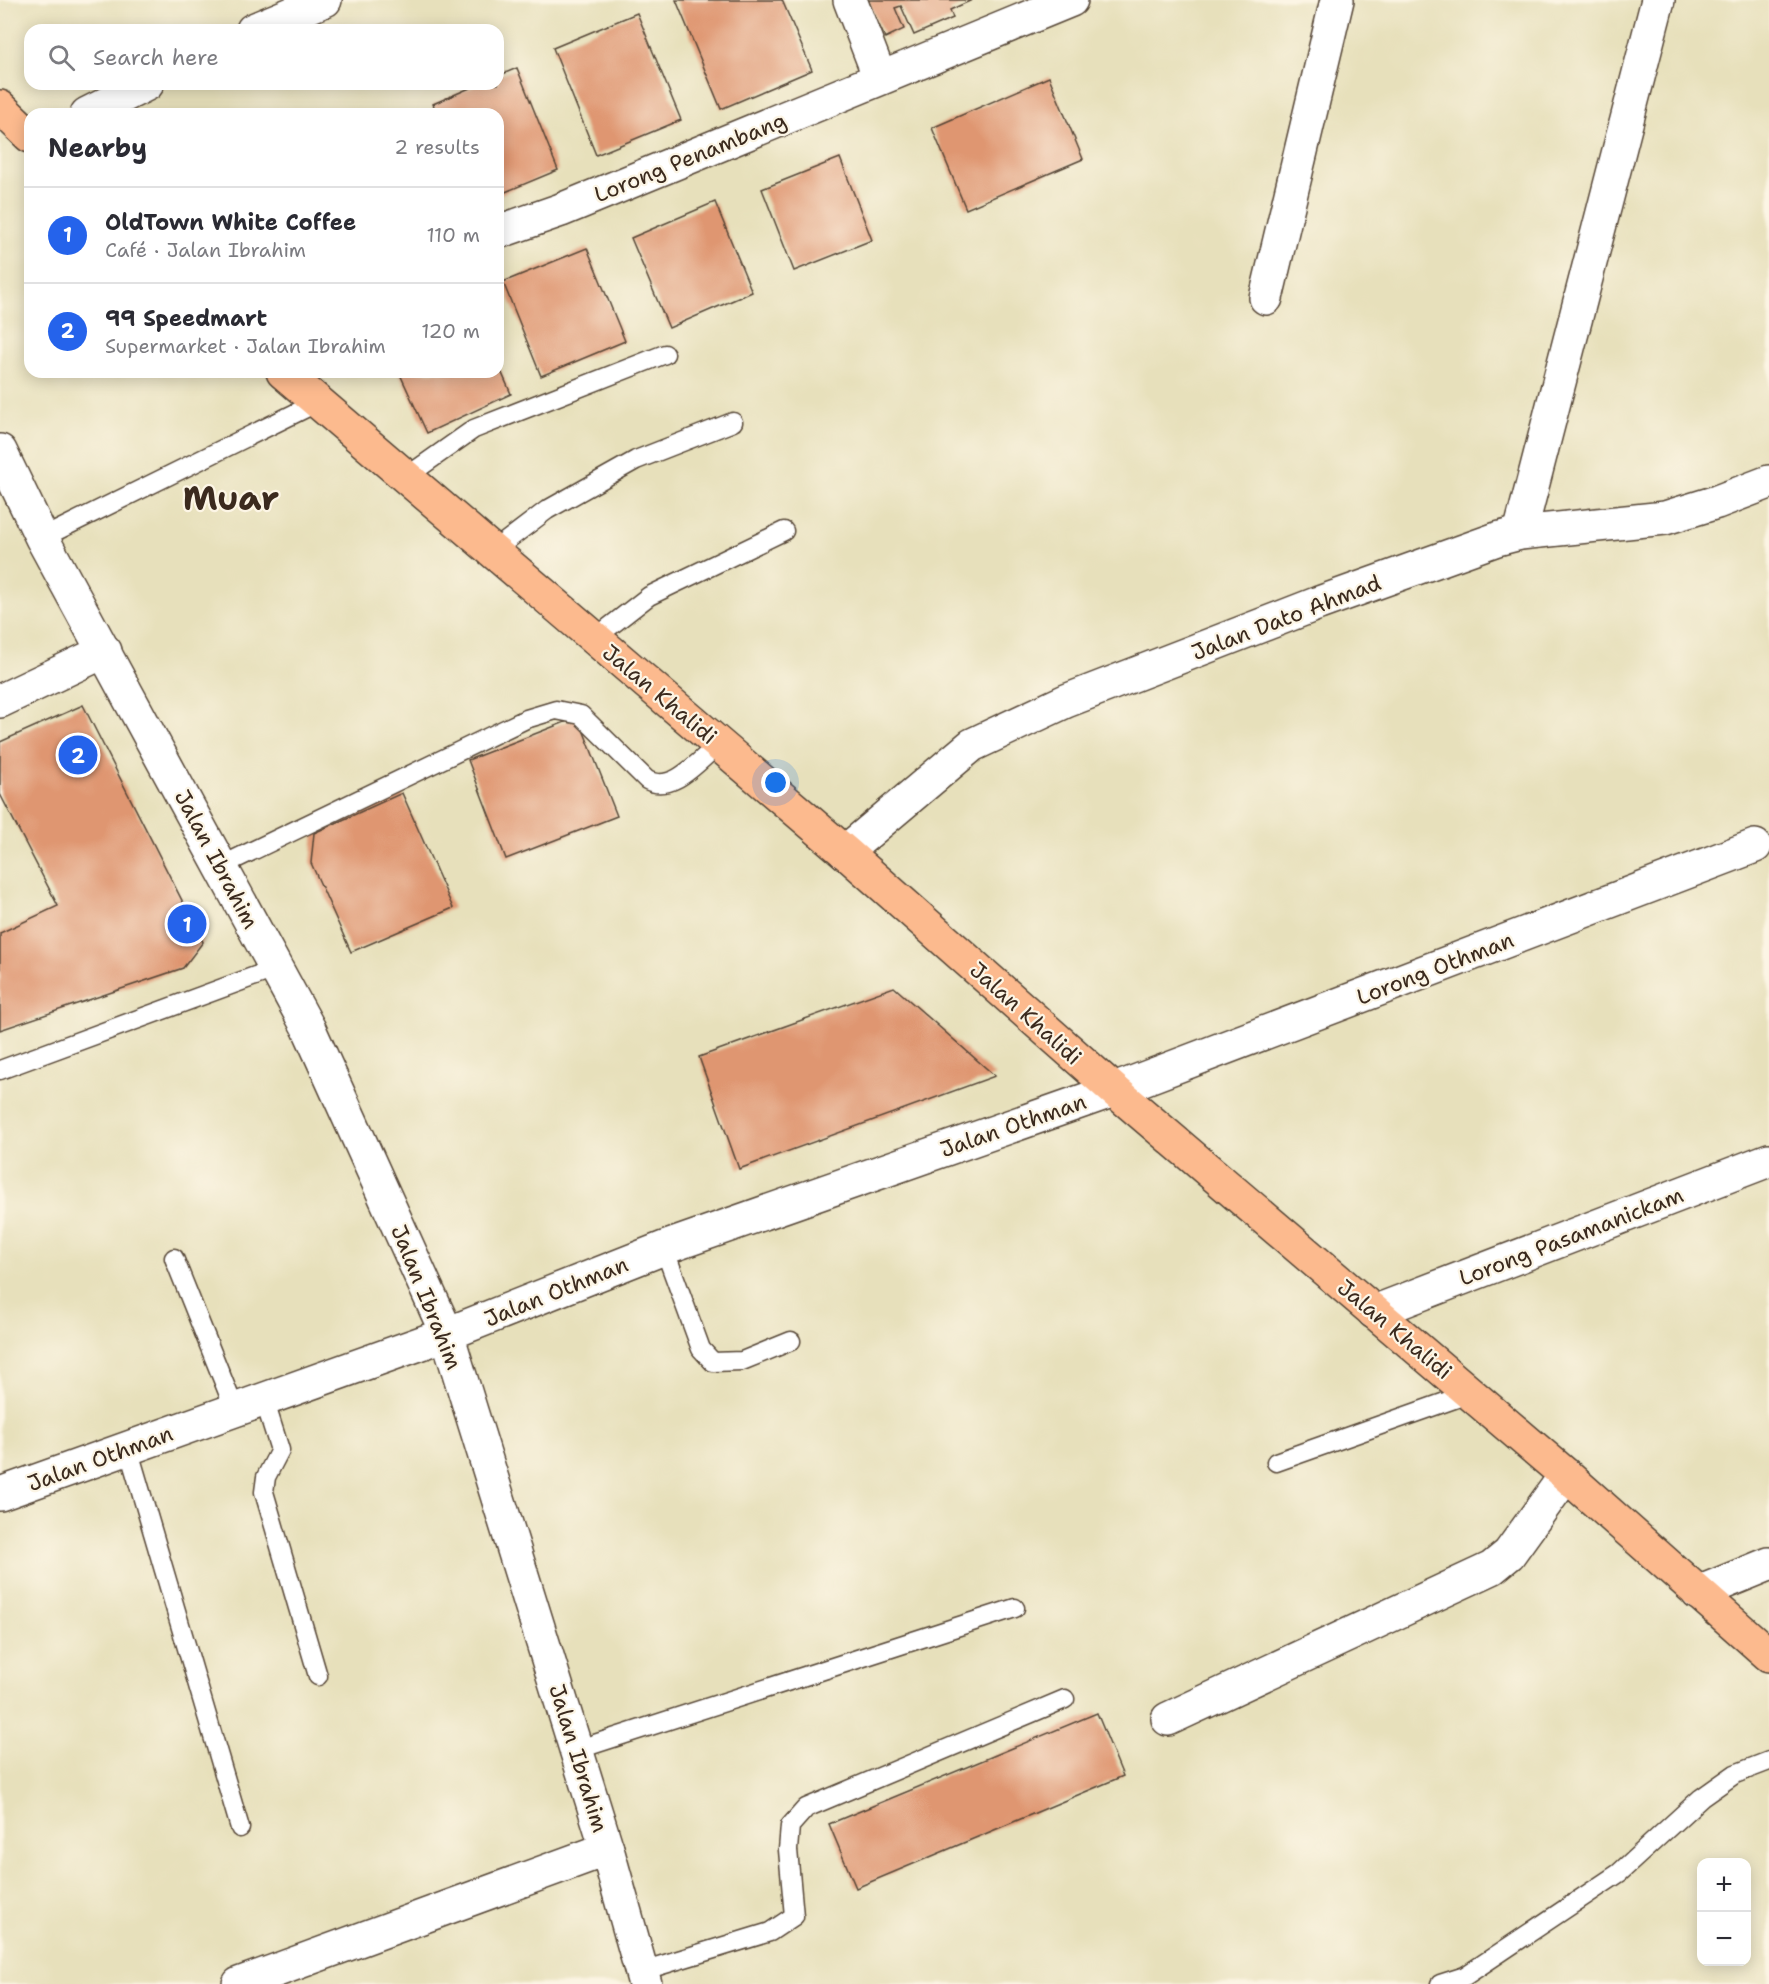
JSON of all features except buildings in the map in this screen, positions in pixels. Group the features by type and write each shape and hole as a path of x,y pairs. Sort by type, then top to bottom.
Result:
{"main road":[{"path":"0,108 24,130"},
{"name":"Jalan Khalidi","path":"290,378 845,852 1114,1090 1471,1393 1769,1655"}],"street":[{"path":"267,24 325,0"},
{"path":"850,0 880,78"},
{"name":"Lorong Penambang","path":"504,230 572,205 1071,0"},
{"path":"1266,298 1337,0"},
{"path":"1520,533 1658,0"},
{"path":"99,108 135,90"},
{"name":"Jalan Ibrahim","path":"0,451 42,538 309,1029 447,1334 607,1849 644,1978"},
{"name":"Jalan Dato Ahmad","path":"845,852 972,745 1056,706 1320,603 1520,533 1665,518 1717,502 1769,482"},
{"path":"0,701 105,651"},
{"name":"Lorong Othman","path":"1114,1090 1755,846"},
{"name":"Jalan Othman","path":"1,1491 447,1334 664,1248 1114,1090"},
{"name":"Lorong Pasamanickam","path":"1374,1312 1769,1160"},
{"path":"1168,1719 1492,1568 1509,1554 1566,1475"},
{"path":"1698,1593 1769,1564"},
{"path":"239,1984 607,1849"}],"lane":[{"path":"406,477 474,429 665,354"},
{"path":"42,538 318,402"},
{"path":"493,551 547,510 636,460 733,422"},
{"path":"595,639 649,596 784,531"},
{"path":"221,866 526,719 556,710 581,715 647,780 657,786 670,784 719,744"},
{"path":"0,1070 277,968"},
{"path":"664,1248 701,1350 713,1362 742,1361 791,1341"},
{"path":"174,1258 250,1405 279,1450 266,1477 264,1492 318,1676"},
{"path":"1276,1462 1471,1393"},
{"path":"128,1448 240,1828"},
{"path":"576,1750 1015,1608"},
{"path":"644,1978 770,1932 794,1916 788,1850 790,1826 806,1808 1065,1699"},
{"path":"1440,1984 1465,1976 1619,1873 1701,1798 1735,1774 1769,1761"}],"place":[{"name":"99 Speedmart","path":"78,755"},
{"name":"OldTown White Coffee","path":"187,924"}],"district":[{"name":"Muar","path":"231,498"}]}
